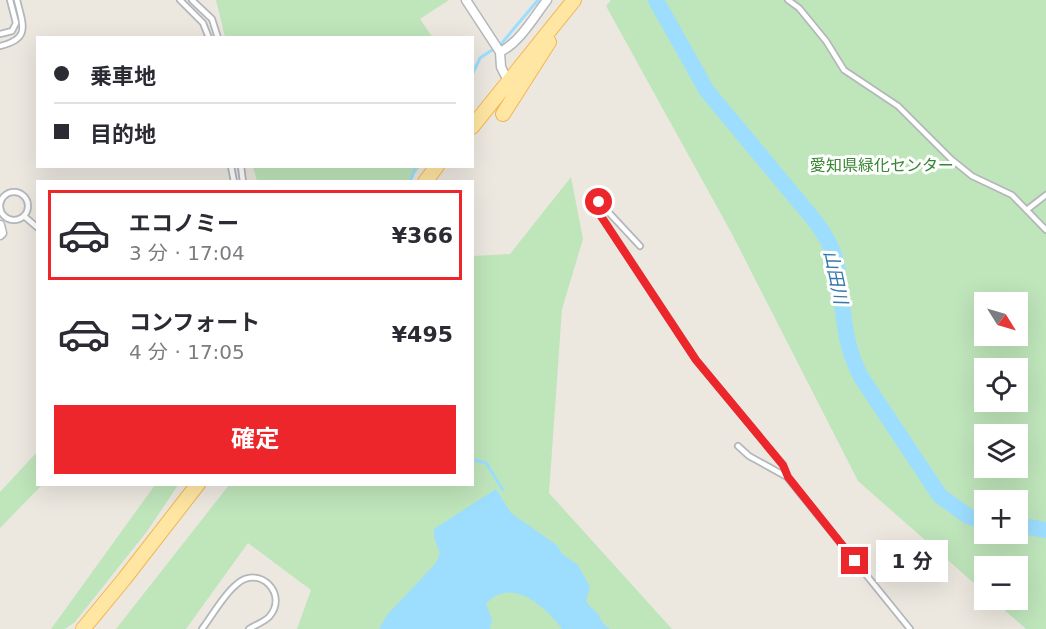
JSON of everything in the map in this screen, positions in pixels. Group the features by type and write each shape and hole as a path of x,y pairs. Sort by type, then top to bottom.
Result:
{"main road":[{"path":"474,124 576,0"},
{"path":"503,114 576,0"},
{"path":"474,120 492,102"},
{"path":"83,629 126,578 195,486"}],"street":[{"path":"466,0 500,52 501,67 505,75"},
{"path":"500,52 518,36 547,0"},
{"path":"0,225 2,232 0,235"}],"lane":[{"path":"0,34 12,31 16,23 10,0"},
{"path":"0,46 17,41 22,35 23,25 17,0"},
{"path":"180,0 203,23 208,36"},
{"path":"192,0 212,19 217,36"},
{"path":"788,0 799,8 826,41 844,70 898,106 951,159 972,176 1005,190 1028,209 1046,230"},
{"path":"12,192 21,194 28,205 24,216 14,220 6,217 1,210 1,200 12,192"},
{"path":"1028,209 1046,195"},
{"path":"640,246 599,202 589,198 696,360 783,465 788,477 910,629"},
{"path":"24,216 36,226"},
{"path":"738,446 749,456 788,477"},
{"path":"202,629 236,584 245,579 256,578 271,586 274,591 275,604 269,616 249,629"}],"green space":[{"path":"216,0 449,0 420,19 432,36 225,36"},
{"name":"愛知県緑化センター","path":"611,0 1046,0 1046,629 1026,629 1004,610 1028,610 1028,556 974,556 974,583 858,481 732,234 606,6"},
{"path":"254,168 419,168 410,180 257,180"},
{"path":"571,177 583,239 562,309 549,493 672,629 297,629 311,590 248,543 186,629 116,629 228,486 474,486 474,256 510,254"},
{"path":"36,453 36,486 41,486 0,528 0,492"},
{"path":"154,486 177,486 148,530 75,622 65,629 51,629"}],"water":[{"path":"496,489 511,513 558,546 562,554 578,565 590,587 586,601 588,605 610,629 562,629 538,604 517,593 506,593 496,596 486,604 492,619 490,629 379,629 387,615 435,564 440,554 434,537 434,529"}],"waterway":[{"path":"474,71 480,58 501,44 538,0"},
{"name":"山田川","path":"656,0 707,91 815,221 828,240 836,262 849,348 861,377 940,496 974,518"},
{"path":"411,180 415,168"},
{"path":"474,460 486,463 503,490"},
{"name":"山田川","path":"1028,527 1046,530"}],"route":[{"path":"599,202 589,198 696,360 783,465 788,477 855,561"}]}
